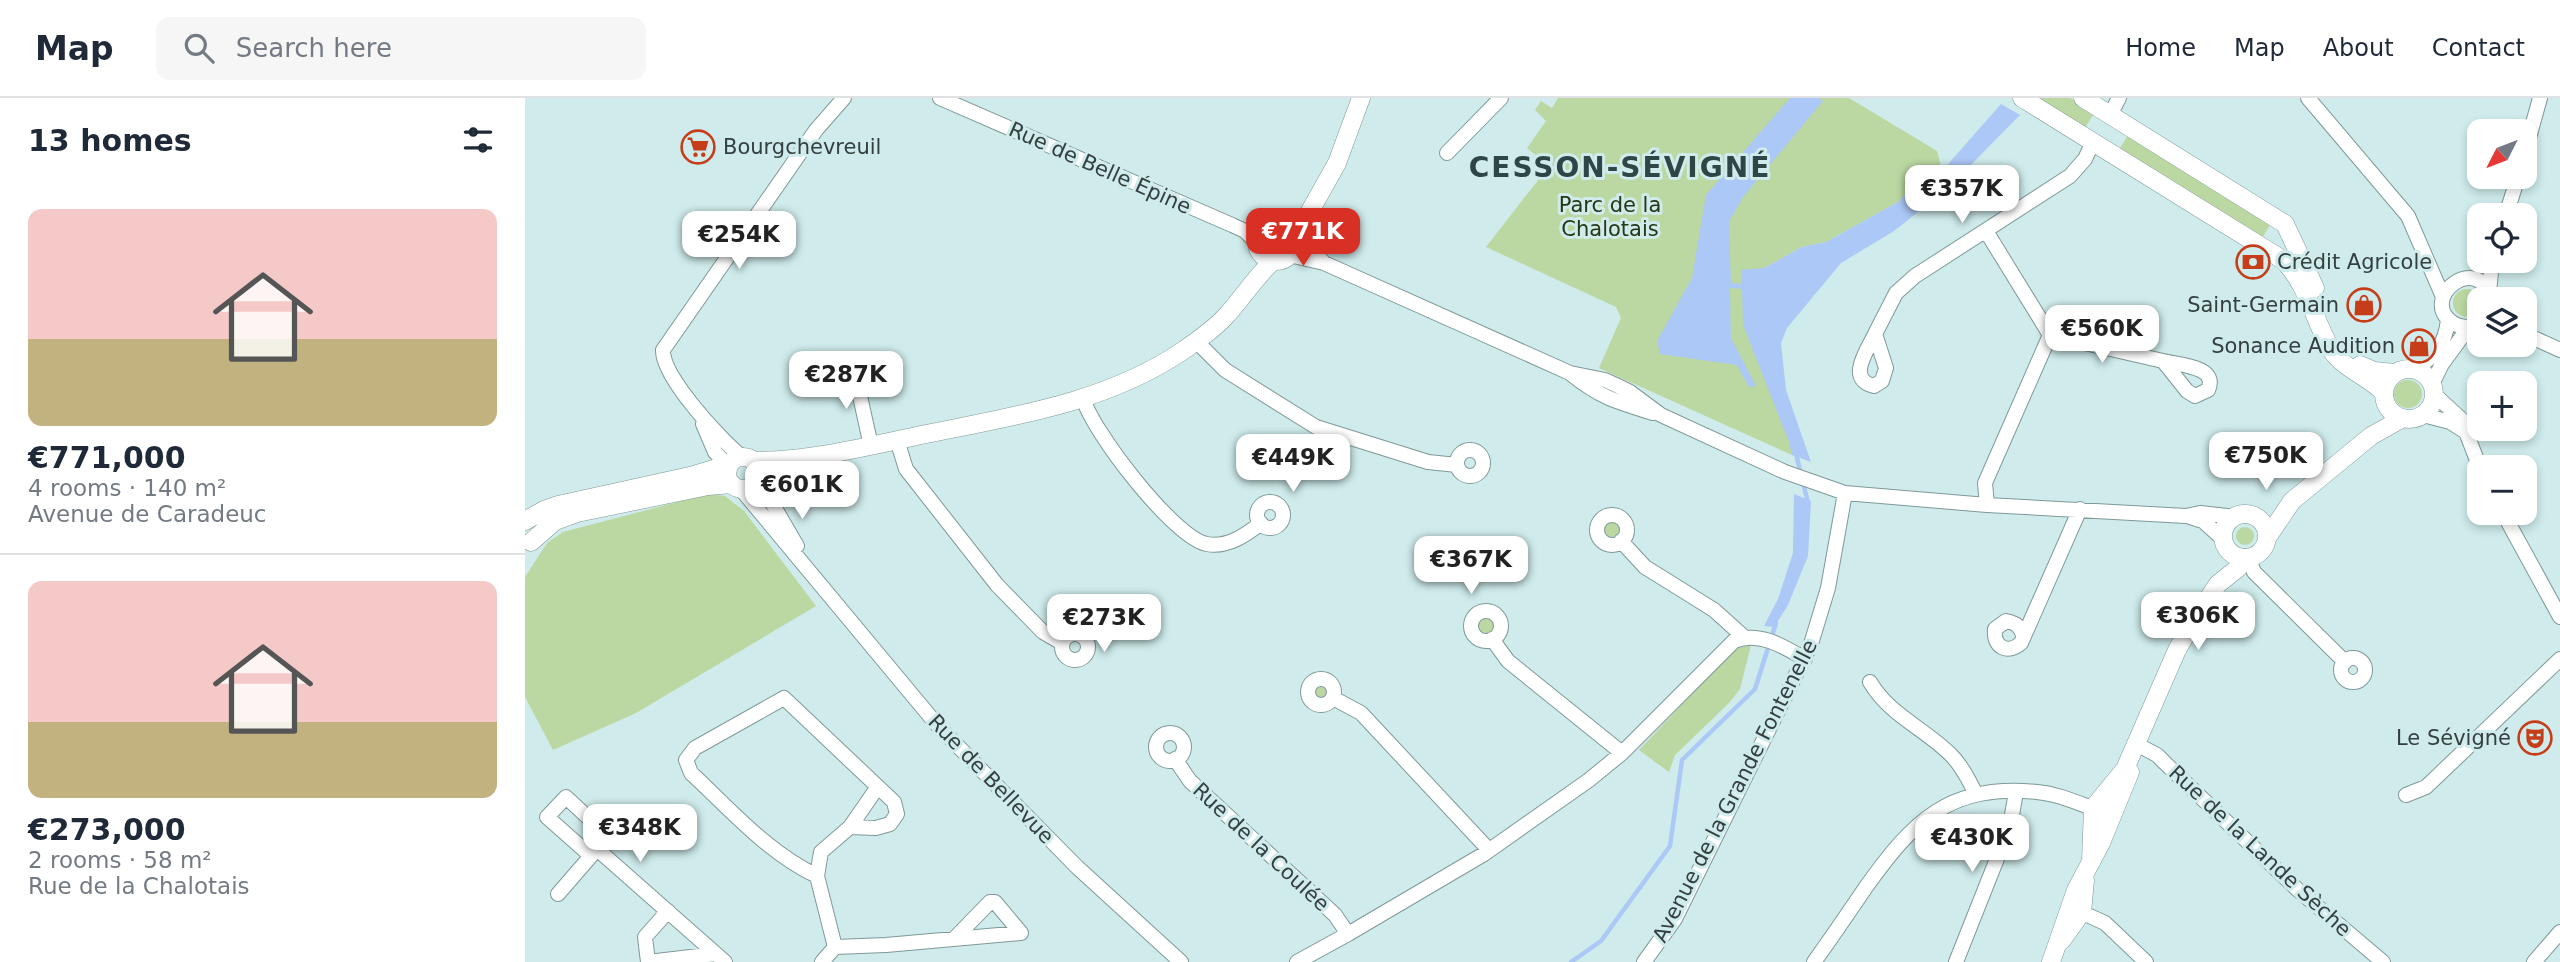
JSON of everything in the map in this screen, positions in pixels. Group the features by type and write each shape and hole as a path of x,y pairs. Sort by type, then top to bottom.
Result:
{"main road":[{"path":"528,546 555,521 577,513 701,487 742,473 811,457 1054,407 1083,398 1153,368 1219,323 1285,244 1320,193 1345,147 1361,98"},
{"path":"2022,98 2283,260 2298,277 2337,357 2349,368 2371,380 2384,398 2392,413 2413,419 2423,415 2431,406 2433,389 2425,374 2415,369 2404,369 2394,373 2386,381 2384,398 2382,418 2371,436"},
{"path":"2083,98 2285,224 2346,353 2369,369 2394,373"},
{"path":"2093,142 2110,115"},
{"path":"1242,296 1258,246 1258,237 1264,228 1274,223 1285,244"},
{"path":"1258,246 1268,258 1285,244"},
{"path":"2218,584 2226,526 2243,516 2270,511 2292,501 2371,436 2403,418"},
{"path":"528,546 531,531 525,522 558,505 710,470 742,473"},
{"path":"2051,962 2076,910 2088,869 2113,815 2140,747 2152,707 2177,650 2218,584 2246,558 2261,551 2292,501"},
{"path":"2243,516 2263,524 2267,538"},
{"path":"2225,544 2234,555 2246,558"},
{"path":"2088,869 2093,808 2140,747"}],"street":[{"path":"816,130 833,98"},
{"path":"816,130 844,98"},
{"name":"Rue de Belle Épine","path":"940,98 1245,231 1258,246"},
{"path":"1447,153 1501,98"},
{"path":"2110,115 2119,98"},
{"path":"2308,98 2400,205 2430,262 2443,297 2444,312 2454,324 2467,325"},
{"path":"2534,119 2540,98"},
{"name":"Rue de Bellevue","path":"816,130 664,348 663,356 668,368 821,582 888,668 956,744 1077,867 1179,961"},
{"path":"1875,334 1896,293 1915,276 2070,176 2085,159 2093,142"},
{"path":"1986,231 2050,335 2162,361"},
{"path":"1285,244 1310,246 1324,263 1570,373 1605,380 1630,392 1661,415 1785,472 1845,493 1987,505 2186,516 2203,522 2225,544"},
{"path":"2430,262 2439,271 2482,283 2484,287"},
{"path":"2443,297 2450,284 2473,273"},
{"path":"2415,369 2432,358 2439,349 2448,319"},
{"path":"1987,505 1985,482 2050,335"},
{"path":"2467,336 2442,365 2433,389 2461,419 2467,433"},
{"path":"2537,339 2560,350"},
{"path":"1196,341 1225,370 1316,427 1428,462 1457,465"},
{"path":"854,369 871,446"},
{"path":"1083,398 1089,416 1124,467 1190,537 1207,544 1225,543 1244,535 1261,523"},
{"path":"2423,415 2450,422 2467,433"},
{"path":"897,440 906,469 997,585 1044,632 1062,643"},
{"name":"Avenue de la Grande Fontenelle","path":"1644,962 1675,919 1805,659 1829,588 1845,493"},
{"path":"2023,635 2081,509"},
{"path":"2186,516 2200,513 2243,516"},
{"path":"2511,525 2556,601 2560,617"},
{"path":"1621,541 1645,566 1714,610 1744,637 1779,643 1805,659"},
{"path":"2246,558 2254,572 2345,662"},
{"name":"Rue de la Coulée","path":"1297,962 1489,850 1556,804 1622,754 1726,647 1744,637"},
{"path":"1492,639 1508,661 1622,754"},
{"path":"2406,795 2425,787 2560,659"},
{"path":"1870,682 1888,708 1953,756 1976,794"},
{"path":"817,876 795,866 767,844 691,773 686,760 695,748 784,698 894,802 897,814 890,824 876,828 851,827"},
{"path":"1333,698 1361,713 1489,850"},
{"name":"Rue de la Lande Sèche","path":"2140,747 2165,763 2298,890 2383,962"},
{"name":"Rue de la Coulée","path":"1175,760 1190,781 1335,915 1348,934"},
{"path":"835,947 817,876 821,852 851,827 877,788"},
{"path":"1956,962 2011,826 2016,792"},
{"path":"1814,962 1903,838 1937,810 1976,794 2016,792 2057,796 2113,815"},
{"path":"558,894 594,853 668,911 721,958"},
{"path":"2076,910 2105,923 2146,962"},
{"path":"668,911 645,937 648,962 721,958"},
{"path":"2537,961 2560,932"},
{"path":"822,962 835,947 954,939"}],"green space":[{"name":"Parc de la Chalotais","path":"1558,98 1849,98 1937,151 1942,171 1919,179 1898,202 1826,242 1802,247 1764,268 1792,455 1599,368 1621,318 1616,307 1486,247 1549,166 1527,148 1546,121 1535,110 1541,101 1552,108"},
{"path":"2035,98 2070,98 2095,112 2085,128"},
{"path":"2129,134 2272,222 2262,238 2118,151"},
{"path":"2467,289 2467,317 2457,313 2453,303 2457,293"},
{"path":"2408,380 2418,384 2422,394 2418,404 2408,408 2398,404 2394,394 2398,384"},
{"path":"708,494 725,496 744,511 816,606 636,713 553,750 525,697 525,577 547,543 563,532"},
{"path":"1609,521 1615,521 1620,529 1618,535 1609,537 1604,532 1604,526"},
{"path":"2241,527 2249,527 2254,536 2252,543 2241,545 2236,540 2236,532"},
{"path":"1483,617 1489,617 1494,625 1492,631 1483,633 1478,628 1478,622"},
{"path":"1751,645 1740,689 1675,755 1669,772 1639,750 1727,657 1737,648"},
{"path":"1318,684 1324,684 1329,692 1327,698 1318,700 1313,695 1313,689"}],"water":[{"path":"1790,98 1819,98 1823,101 1743,197 1729,222 1731,283 1742,284 1741,270 1764,268 1802,247 1826,242 1898,202 1919,179 1942,171 2001,104 2020,115 1947,189 1894,231 1841,263 1787,328 1781,343 1786,390 1811,462 1792,455 1743,325 1742,289 1730,288 1731,338 1756,386 1749,387 1737,365 1660,354 1657,341 1692,278 1706,195"},
{"path":"1794,494 1811,501 1808,556 1788,605 1774,627 1764,626 1778,599 1793,553"}],"waterway":[{"path":"1796,454 1808,503"},
{"path":"1571,962 1601,941 1670,846 1682,760 1755,689 1776,623"}],"place":[{"name":"Bourgchevreuil","path":"698,147"},
{"name":"Crédit Agricole","path":"2253,262"},
{"name":"Saint-Germain","path":"2364,305"},
{"name":"Sonance Audition","path":"2419,346"},
{"name":"Le Sévigné","path":"2535,738"}],"district":[{"name":"CESSON-SÉVIGNÉ","path":"1620,167"}]}
